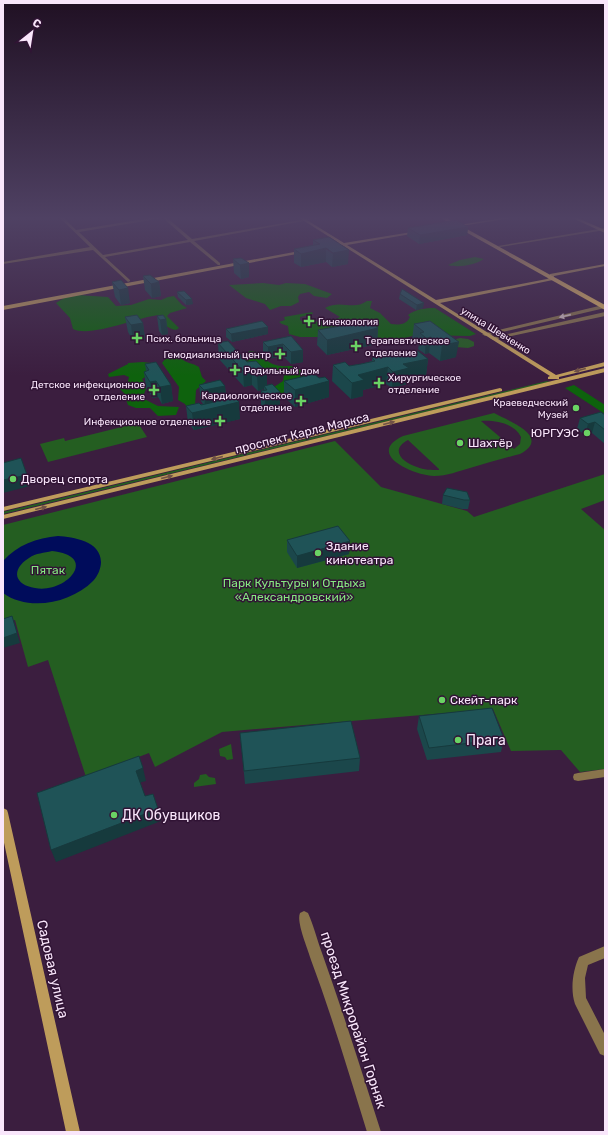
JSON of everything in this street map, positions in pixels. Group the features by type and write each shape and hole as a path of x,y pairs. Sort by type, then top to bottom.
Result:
{"main road":[{"path":"541,270 554,277"},
{"path":"542,270 604,308"}],"street":[{"path":"117,270 128,281"},
{"path":"3,304 186,270"},
{"path":"3,308 197,270"},
{"name":"улица Шевченко","path":"385,270 558,379"},
{"path":"435,302 584,270"},
{"path":"554,277 599,270"},
{"path":"485,334 604,308"},
{"path":"493,338 604,308"},
{"name":"проспект Карла Маркса","path":"3,517 558,379 605,364"},
{"name":"проспект Карла Маркса","path":"3,509 558,379 605,370"},
{"path":"578,776 605,773"},
{"name":"Садовая улица","path":"3,813 6,849 73,1132"},
{"name":"проезд Микрорайон Горняк","path":"304,917 334,1005 374,1132"},
{"path":"605,952 583,961 580,978 580,999 605,1049"}],"green space":[{"path":"263,283 279,285 286,283 305,284 332,294 327,298 314,296 309,292 300,294 298,297 299,302 291,306 281,306 270,310 265,304 246,298 229,285"},
{"path":"78,295 108,297 116,306 131,305 149,299 161,300 174,296 187,308 170,313 167,316 179,328 176,330 165,325 159,315 102,329 81,331 73,329 70,318 56,303 64,298"},
{"path":"367,301 372,301 370,308 380,313 391,324 406,322 410,317 408,315 417,310 435,308 476,334 470,336 415,335 400,340 370,337 300,337 289,334 288,326 279,322 285,320 284,317 312,312 313,314 300,317 300,320 306,323 336,319 340,317 325,308 336,305 357,305"},
{"path":"460,338 468,339 474,342 474,346 468,348 456,347 453,340"},
{"path":"250,351 262,353 267,361 273,364 297,368 310,379 291,393 275,397 274,387 283,381 284,375 279,372 256,368 244,363 239,357"},
{"path":"181,358 199,367 202,377 206,381 196,390 195,405 187,408 185,404 178,400 179,387 162,363 165,359"},
{"path":"128,363 151,363 150,374 142,379 147,386 144,394 146,400 158,406 179,407 176,415 158,416 150,408 136,408 128,405 124,393 119,388 127,385 129,377 124,375 109,377 108,374"},
{"path":"547,381 549,382 3,514 3,512"},
{"path":"574,385 605,405 605,414 565,388"},
{"path":"494,413 524,429 532,441 529,447 520,454 453,473 434,476 425,475 405,468 396,462 391,456 389,450 393,443 403,436","holes":["481,421 504,423 514,428 521,437 520,444 514,449","408,440 439,469 439,470 420,468 403,459 400,456 399,448"]},
{"path":"138,423 147,437 48,462 40,444 64,438 65,441"},
{"name":"Парк Культуры и Отдыха «Александровский»","path":"335,441 381,487 467,511 474,517 605,474 605,500 581,509 605,530 605,769 580,772 561,750 511,751 493,709 222,732 155,767 149,753 86,777 48,660 28,667 15,620 3,623 3,525"},
{"path":"231,744 233,759 227,760 225,757 220,756 219,749"},
{"path":"206,774 209,777 215,778 216,784 194,787 194,783 199,779 200,775"}],"shaded area":[{"path":"58,536 78,539 96,549 100,555 101,562 99,572 95,579 84,589 73,595 50,602 25,602 13,599 3,593 3,561 9,555 28,543","holes":["52,551 66,554 74,560 76,566 73,574 67,580 47,588 35,588 23,584 19,580 17,576 19,567 32,556"]}],"building":[{"path":"150,275 159,282 151,284 143,276"},
{"path":"121,280 128,288 119,290 112,282"},
{"path":"402,289 424,303 417,305 400,294"},
{"path":"184,291 192,299 186,300 177,292"},
{"path":"137,315 143,323 131,325 125,317"},
{"path":"163,315 166,319 160,320 157,316"},
{"path":"262,321 268,327 231,334 226,329"},
{"path":"369,321 378,328 327,340 318,330"},
{"path":"430,321 459,342 442,345 431,337 426,338 420,333 424,332 414,324"},
{"path":"291,336 303,350 291,352 283,344 268,347 263,342"},
{"path":"228,341 247,362 256,361 267,372 257,375 252,369 243,371 218,343"},
{"path":"418,351 428,359 403,364 409,368 393,372 388,367 358,375 364,380 352,383 333,365 345,362 349,366 375,361 372,358 394,353 397,356"},
{"path":"156,362 171,385 160,387 156,381 150,382 144,372 149,370 145,364"},
{"path":"314,374 319,378 325,377 329,381 295,390 284,381"},
{"path":"220,380 225,386 204,390 199,385"},
{"path":"272,384 280,392 265,396 261,391 267,390 264,386"},
{"path":"232,395 239,402 192,413 186,406 199,403 201,405 223,400 221,398"},
{"path":"601,412 605,415 605,430 595,422 588,424 580,418"},
{"path":"21,458 27,475 3,480 3,463"},
{"path":"447,488 467,492 470,500 443,495"},
{"path":"338,526 350,541 297,556 287,540"},
{"path":"12,616 17,633 3,638 3,619"},
{"path":"492,708 504,739 429,748 419,716"},
{"path":"351,721 360,758 244,771 240,733"},
{"name":"ДК Обувщиков","path":"139,756 143,768 136,771 145,796 153,794 158,809 51,850 37,793"}],"place":[{"name":"Гинекология","path":"309,321"},
{"name":"Псих. больница","path":"137,338"},
{"name":"Терапевтическое отделение","path":"356,346"},
{"name":"Гемодиализный центр","path":"280,354"},
{"name":"Родильный дом","path":"235,370"},
{"name":"Хирургическое отделение","path":"379,383"},
{"name":"Детское инфекционное отделение","path":"154,390"},
{"name":"Кардиологическое отделение","path":"301,401"},
{"name":"Краеведческий Музей","path":"576,408"},
{"name":"Инфекционное отделение","path":"220,421"},
{"name":"ЮРГУЭС","path":"587,433"},
{"name":"Шахтёр","path":"460,443"},
{"name":"Дворец спорта","path":"13,479"},
{"name":"Здание кинотеатра","path":"318,553"},
{"name":"Скейт-парк","path":"442,700"},
{"name":"Прага","path":"458,740"},
{"name":"ДК Обувщиков","path":"114,815"}],"park label":[{"name":"Пятак","path":"48,570"}]}
